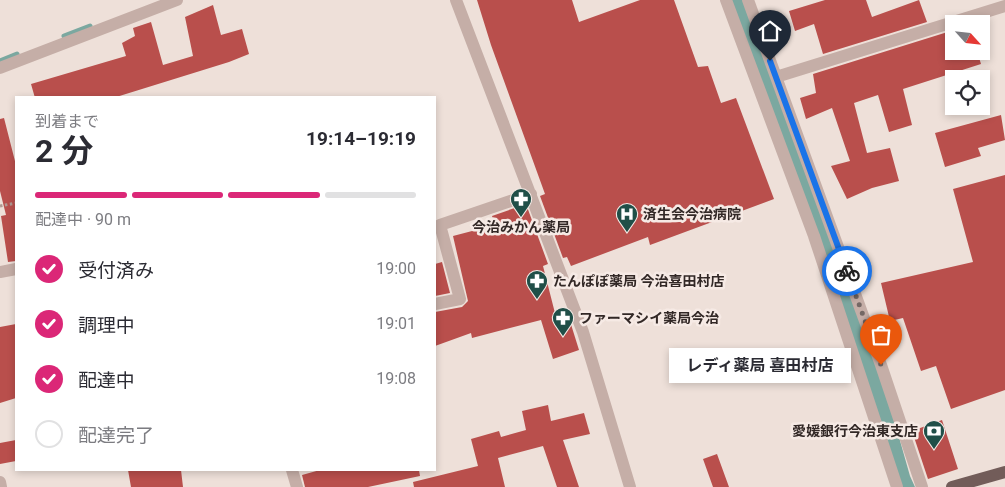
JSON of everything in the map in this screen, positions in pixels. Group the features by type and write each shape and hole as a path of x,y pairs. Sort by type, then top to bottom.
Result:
{"main road":[{"path":"952,487 1005,472"}],"street":[{"path":"0,68 177,0"},
{"path":"456,0 583,332 630,487"},
{"path":"726,0 814,236 897,487"},
{"path":"748,0 881,365 922,487"},
{"path":"776,77 1005,6"},
{"path":"436,304 460,299 437,226 531,194"},
{"path":"0,272 15,269"},
{"path":"292,471 297,487"},
{"path":"0,482 1,487"}],"path":[{"path":"0,206 15,203"}],"water":[{"path":"729,0 744,0 889,402 910,476 915,487 902,487"}],"building":[{"path":"477,0 572,0 579,22 640,0 674,0 698,67 708,66 721,103 736,98 774,199 650,245 648,237 571,266 567,257 563,258 540,196 545,194 491,45"},
{"path":"825,0 866,0 872,17 919,0 927,22 823,54 814,24 795,31 789,11"},
{"path":"213,5 221,35 242,29 249,54 119,96 34,96 31,84 126,56 122,43 135,36 133,28 151,22 163,65 193,56 185,17"},
{"path":"945,33 945,60 980,60 981,64 962,70 945,70 945,76 903,89 912,125 889,132 878,95 854,103 867,153 890,148 899,181 872,188 847,199 831,166 850,161 832,108 806,119 800,98 816,93 813,74"},
{"path":"1001,115 1005,140 978,148 981,156 945,167 935,133"},
{"path":"4,118 15,161 15,261 8,262 1,216 6,215 0,191 0,119"},
{"path":"1005,175 1005,390 951,409 936,366 921,371 903,318 890,321 881,283 973,262 953,189"},
{"path":"526,204 548,264 543,266 557,321 569,318 579,350 553,359 541,320 472,338 471,333 436,346 436,312 462,307 468,301 453,236 495,225 492,216"},
{"path":"442,262 450,293 436,296 436,264"},
{"path":"15,324 15,398 0,403 0,327"},
{"path":"548,405 551,421 584,413 590,434 563,440 579,487 557,487 543,446 498,458 505,487 414,487 413,482 478,466 471,439 499,431 501,437 526,430 522,411"},
{"name":"愛媛銀行今治東支店","path":"942,420 958,469 928,479 912,431"},
{"path":"15,440 15,461 0,464 0,443"},
{"path":"717,454 729,487 713,487 703,459"},
{"path":"128,471 181,471 183,487 131,487"},
{"path":"316,471 419,471 420,476 368,487 305,487 302,475"}],"waterway":[{"path":"64,36 90,26"},
{"path":"0,61 17,54"}],"way so far":[{"path":"847,271 881,365"}],"place":[{"name":"今治みかん薬局","path":"521,218"},
{"name":"済生会今治病院","path":"627,233"},
{"name":"たんぽぽ薬局 今治喜田村店","path":"537,300"},
{"name":"ファーマシイ薬局今治","path":"563,337"},
{"name":"レディ薬局 喜田村店","path":"881,365"},
{"name":"愛媛銀行今治東支店","path":"934,450"}],"route":[{"path":"770,61 847,271"}]}
